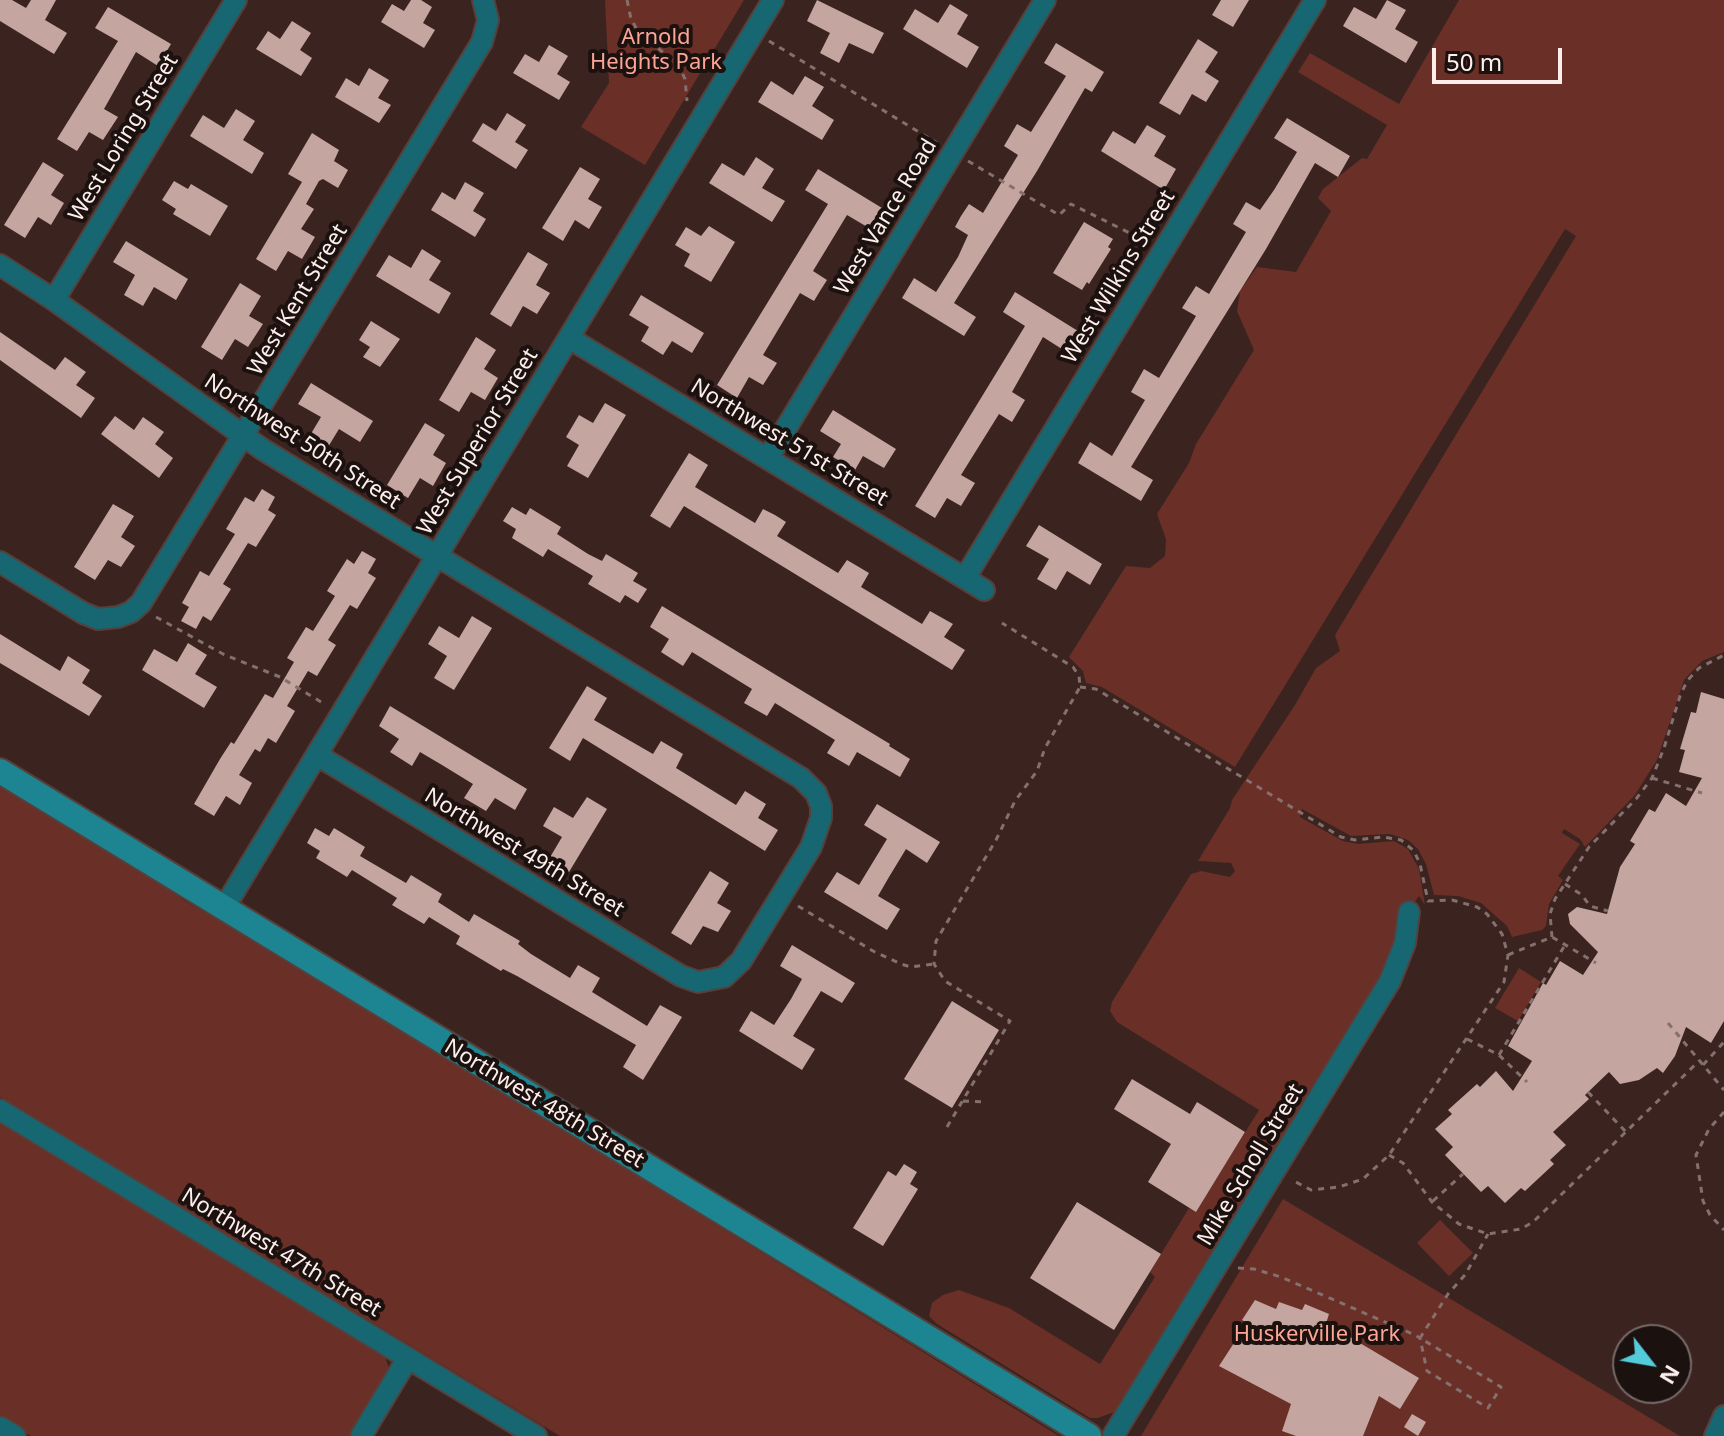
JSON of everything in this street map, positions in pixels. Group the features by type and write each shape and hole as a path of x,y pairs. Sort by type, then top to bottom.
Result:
{"main road":[{"name":"Northwest 48th Street","path":"0,771 1089,1436"}],"street":[{"name":"West Loring Street","path":"54,300 236,0"},
{"name":"West Kent Street","path":"132,610 244,436 482,42 488,20 483,0"},
{"name":"West Superior Street","path":"224,908 773,0"},
{"name":"West Vance Road","path":"768,458 1045,0"},
{"name":"West Wilkins Street","path":"965,578 1315,0"},
{"name":"Northwest 50th Street","path":"0,265 244,436 801,778 816,793 821,806 819,827 811,847 741,961 729,975 709,982"},
{"name":"Northwest 51st Street","path":"569,338 984,590"},
{"path":"0,562 91,616 104,620 132,610"},
{"name":"Northwest 49th Street","path":"317,755 681,976 709,982"},
{"name":"Mike Scholl Street","path":"1113,1436 1390,981 1405,943 1409,912"},
{"name":"Northwest 47th Street","path":"0,1110 536,1436"},
{"path":"361,1436 408,1358"},
{"path":"1715,1436 1724,1416"},
{"path":"0,1427 15,1436"}],"path":[{"path":"627,0 638,31 675,60 683,72 687,101"},
{"path":"132,610 223,654 280,677 342,714"},
{"path":"947,1127 1010,1021 945,981 934,964 936,941 996,840 1021,790 1037,771 1045,748 1080,687 1079,676 1073,667 1002,623"},
{"path":"1552,937 1551,907 1589,847 1652,778 1687,681 1699,668 1724,655"},
{"path":"1080,687 1096,689 1341,837 1401,840 1416,855 1424,876 1428,901 1452,900 1477,907 1487,914 1502,934 1508,955 1504,982 1389,1155 1370,1174 1339,1187 1311,1190 1292,1180"},
{"path":"1652,778 1702,793"},
{"path":"1564,884 1582,895 1590,906 1608,911"},
{"path":"796,905 901,964 911,967 934,964"},
{"path":"1508,955 1552,937"},
{"path":"1552,937 1596,963"},
{"path":"1499,1055 1565,945"},
{"path":"1668,1023 1724,1090"},
{"path":"1467,1039 1499,1055 1527,1082"},
{"path":"1703,1065 1724,1042"},
{"path":"1389,1155 1409,1170 1432,1202 1459,1224 1488,1234 1505,1233 1533,1222 1699,1061"},
{"path":"1588,1092 1626,1132"},
{"path":"963,1101 986,1102"},
{"path":"1724,1112 1709,1129 1696,1155 1703,1201 1710,1215 1724,1230"},
{"path":"1432,1202 1463,1174"},
{"path":"1238,1268 1254,1269 1321,1293 1346,1307 1420,1338 1501,1387 1488,1408 1427,1371 1420,1338 1448,1294 1465,1275 1488,1234"}],"green space":[{"name":"Arnold Heights Park","path":"605,0 744,0 645,165 581,127 609,83"},
{"path":"1459,0 1724,0 1724,652 1702,661 1684,680 1657,760 1635,795 1585,847 1580,839 1564,829 1562,833 1580,844 1558,876 1563,880 1549,904 1546,926 1542,930 1512,937 1507,926 1481,903 1458,896 1434,895 1426,864 1418,849 1408,840 1390,834 1351,836 1302,809 1300,817 1343,841 1358,844 1394,841 1408,849 1419,869 1425,905 1419,896 1398,924 1400,928 1387,968 1117,1411 1090,1418 937,1324 929,1316 932,1303 943,1295 959,1290 1009,1308 1100,1364 1155,1277 1150,1272 1189,1208 1196,1211 1259,1110 1117,1022 1110,1011 1112,1002 1191,874 1201,871 1230,877 1235,871 1231,863 1198,861 1232,800 1316,668 1340,651 1335,635 1576,236 1565,229 1235,767 1102,687 1086,683 1083,671 1069,657 1126,566 1150,568 1165,556 1166,539 1157,514 1254,350 1237,311 1240,291 1257,267 1296,272 1331,211 1318,198 1323,189 1362,158 1367,159 1387,125 1298,72 1310,53 1399,104"},
{"path":"0,783 185,901 268,948 1059,1436 560,1436 0,1097"},
{"path":"1519,968 1541,982 1518,1021 1495,1008"},
{"path":"0,1118 382,1349 389,1368 386,1381 352,1436 31,1436 0,1418"},
{"name":"Huskerville Park","path":"1283,1199 1612,1395 1612,1404 1626,1404 1680,1436 1141,1436"},
{"path":"1440,1220 1473,1253 1449,1276 1417,1243"}],"building":[{"path":"0,0 12,0 26,8 31,0 56,0 45,20 67,33 54,54 0,21"},
{"path":"411,0 421,0 432,7 423,23 435,30 424,48 381,22 392,4 404,11"},
{"path":"817,0 884,33 873,54 849,43 839,63 820,53 830,33 807,21"},
{"path":"1221,0 1249,0 1233,27 1212,15"},
{"path":"1387,0 1406,10 1395,29 1418,42 1406,63 1343,26 1354,7 1376,19"},
{"path":"950,4 968,15 957,34 979,47 967,68 903,29 915,9 938,23"},
{"path":"108,7 171,44 158,66 136,52 104,109 118,117 103,140 89,132 77,151 57,139 118,41 95,28"},
{"path":"292,21 311,33 300,50 312,58 301,76 256,49 268,31 280,39"},
{"path":"1198,39 1218,52 1205,72 1219,81 1206,102 1192,94 1180,115 1159,103"},
{"path":"1056,43 1104,72 1092,92 1085,88 954,303 976,317 964,336 902,298 914,278 936,292 958,257 968,235 955,227 961,216 969,204 983,213 1018,155 1004,146 1017,124 1031,132 1066,76 1044,63"},
{"path":"549,45 568,56 557,74 570,82 559,100 513,73 525,54 539,62"},
{"path":"369,68 389,80 378,98 391,105 379,123 335,97 346,78 359,86"},
{"path":"805,76 824,87 812,106 834,120 822,140 758,102 771,81 793,95"},
{"path":"236,109 255,121 243,140 264,153 252,174 190,136 203,115 224,128"},
{"path":"507,113 526,125 515,142 528,150 516,169 472,141 483,123 496,131"},
{"path":"1287,118 1350,156 1338,177 1315,163 1266,249 1131,467 1153,480 1141,501 1078,463 1090,442 1112,456 1145,400 1131,392 1144,369 1159,378 1196,316 1182,308 1196,286 1209,294 1246,232 1233,224 1246,202 1260,210 1274,190 1297,152 1274,138"},
{"path":"1147,125 1166,136 1154,156 1176,169 1164,190 1101,151 1113,131 1135,144"},
{"path":"312,133 339,150 334,161 348,170 338,188 323,179 319,181 306,204 314,209 301,229 315,237 302,259 288,251 276,271 256,259 302,182 288,174"},
{"path":"756,157 774,169 762,188 785,201 772,222 709,183 722,163 744,176"},
{"path":"43,162 64,175 51,195 64,203 51,225 38,217 25,238 4,225"},
{"path":"580,167 600,179 588,199 602,207 589,229 575,220 563,241 542,228"},
{"path":"818,169 882,208 869,228 847,215 813,271 827,280 814,301 800,293 763,355 777,363 763,385 749,377 737,398 717,385 828,204 805,190"},
{"path":"174,181 188,189 191,184 228,206 210,236 173,214 176,209 162,200"},
{"path":"465,182 484,193 473,211 486,219 475,237 431,210 442,192 455,200"},
{"path":"1084,222 1113,239 1108,247 1111,249 1082,290 1053,273"},
{"path":"709,226 735,242 711,282 684,266 690,254 675,245 686,227 701,236"},
{"path":"126,241 188,279 176,300 154,287 143,306 124,295 135,275 113,262"},
{"path":"422,249 441,261 429,280 451,293 439,314 376,276 389,255 411,268"},
{"path":"528,252 548,264 536,285 550,293 537,314 523,306 511,327 490,314"},
{"path":"240,283 261,296 249,316 263,324 248,347 235,339 222,360 201,347"},
{"path":"1015,292 1078,331 1065,351 1043,337 1012,392 1025,400 1012,422 999,414 961,475 975,483 961,506 947,498 935,518 915,506 1025,326 1003,312"},
{"path":"641,295 704,333 692,353 672,341 663,355 641,341 649,327 629,315"},
{"path":"371,321 400,339 380,367 363,357 370,347 359,340"},
{"path":"0,332 55,370 65,357 86,372 76,385 95,398 81,418 0,360"},
{"path":"476,337 496,350 484,369 498,378 485,400 471,392 459,412 439,400"},
{"path":"311,383 373,421 360,442 339,429 328,447 309,437 321,417 298,404"},
{"path":"605,403 626,415 588,478 567,466 579,445 566,437 579,415 593,423"},
{"path":"833,410 896,449 884,468 863,456 855,470 833,457 841,444 820,431"},
{"path":"115,416 134,430 143,417 164,432 155,444 173,458 159,478 101,434"},
{"path":"425,423 445,435 433,455 446,463 433,486 420,478 408,498 387,485"},
{"path":"689,453 708,465 695,487 755,523 763,509 775,515 786,522 777,536 838,573 847,560 869,573 861,587 922,624 930,611 953,624 944,637 965,650 952,670 684,506 670,528 650,516"},
{"path":"262,489 275,497 268,510 276,515 256,547 248,543 223,584 231,589 211,621 203,616 196,629 181,621 189,607 182,603 200,571 209,576 235,534 226,529 245,497 254,502"},
{"path":"113,504 134,516 121,537 135,546 121,567 108,560 95,580 74,567"},
{"path":"512,507 526,515 530,508 561,527 557,534 588,554 602,561 606,554 638,573 633,581 647,589 638,603 625,595 620,603 588,584 593,576 548,549 543,557 512,538 516,529 503,521"},
{"path":"1039,525 1102,564 1090,585 1067,571 1056,590 1037,579 1049,559 1026,546"},
{"path":"362,551 376,559 368,573 376,578 357,609 350,605 328,640 336,645 317,676 308,671 287,706 295,711 276,743 268,738 260,752 255,749 239,775 252,783 240,805 226,796 214,816 194,804 220,759 231,742 234,744 265,694 273,698 294,662 287,658 306,627 313,631 335,596 327,591 347,559 354,564"},
{"path":"662,606 890,744 910,759 900,777 857,752 849,766 827,753 835,740 775,703 767,716 744,703 752,689 692,652 683,666 661,652 669,639 650,627"},
{"path":"472,616 492,628 454,690 434,678 447,656 428,644 439,626 459,638"},
{"path":"0,634 60,671 68,656 90,670 82,683 102,696 89,716 0,663"},
{"path":"188,643 207,655 195,674 217,687 204,708 142,670 154,649 177,662"},
{"path":"587,686 607,698 594,720 653,754 661,741 683,754 676,768 736,805 745,791 766,804 758,818 778,830 765,851 583,738 570,761 549,748"},
{"path":"1701,692 1724,699 1724,1021 1711,1043 1686,1027 1675,1056 1663,1073 1657,1068 1639,1080 1620,1084 1609,1072 1585,1095 1589,1099 1553,1132 1566,1145 1550,1160 1554,1164 1525,1191 1521,1188 1505,1203 1488,1186 1481,1192 1445,1155 1453,1147 1435,1129 1452,1114 1448,1110 1496,1071 1513,1091 1532,1061 1508,1046 1543,983 1546,985 1560,961 1583,975 1598,952 1570,924 1568,914 1577,907 1607,914 1620,867 1635,844 1630,841 1649,809 1655,812 1666,793 1686,806 1702,778 1679,772 1685,750 1680,749 1691,712 1696,713"},
{"path":"390,706 527,789 515,810 495,798 486,811 464,798 473,784 420,752 412,766 390,752 399,739 379,726"},
{"path":"587,797 607,809 569,872 549,859 562,837 543,826 554,807 573,818"},
{"path":"877,804 940,842 927,863 906,849 889,877 878,896 900,909 887,930 824,892 837,872 859,885 887,839 864,825"},
{"path":"315,828 329,836 334,828 365,847 360,856 406,883 411,875 442,894 438,902 469,922 474,914 520,941 518,944 531,954 570,978 578,965 600,978 592,992 647,1026 660,1005 682,1017 643,1080 623,1067 636,1045 456,944 460,936 429,917 424,924 392,905 397,898 352,870 347,877 316,858 320,851 307,843"},
{"path":"710,871 729,883 717,903 731,911 718,932 703,926 691,945 671,933"},
{"path":"792,945 855,983 842,1003 821,991 793,1036 815,1049 802,1070 739,1031 751,1011 774,1025 791,999 802,979 780,966"},
{"path":"952,1001 999,1030 952,1108 904,1079"},
{"path":"1132,1079 1190,1114 1197,1102 1245,1132 1196,1212 1148,1182 1171,1144 1114,1109"},
{"path":"904,1164 917,1172 910,1184 918,1189 883,1246 853,1228 888,1171 896,1176"},
{"path":"1077,1202 1161,1254 1114,1330 1030,1278"},
{"path":"1255,1300 1276,1309 1279,1302 1302,1310 1305,1304 1329,1314 1325,1327 1343,1333 1419,1378 1400,1409 1379,1396 1363,1436 1296,1436 1282,1431 1291,1404 1219,1366 1247,1323 1242,1320"},
{"path":"1412,1414 1426,1422 1418,1436 1404,1427"}]}
